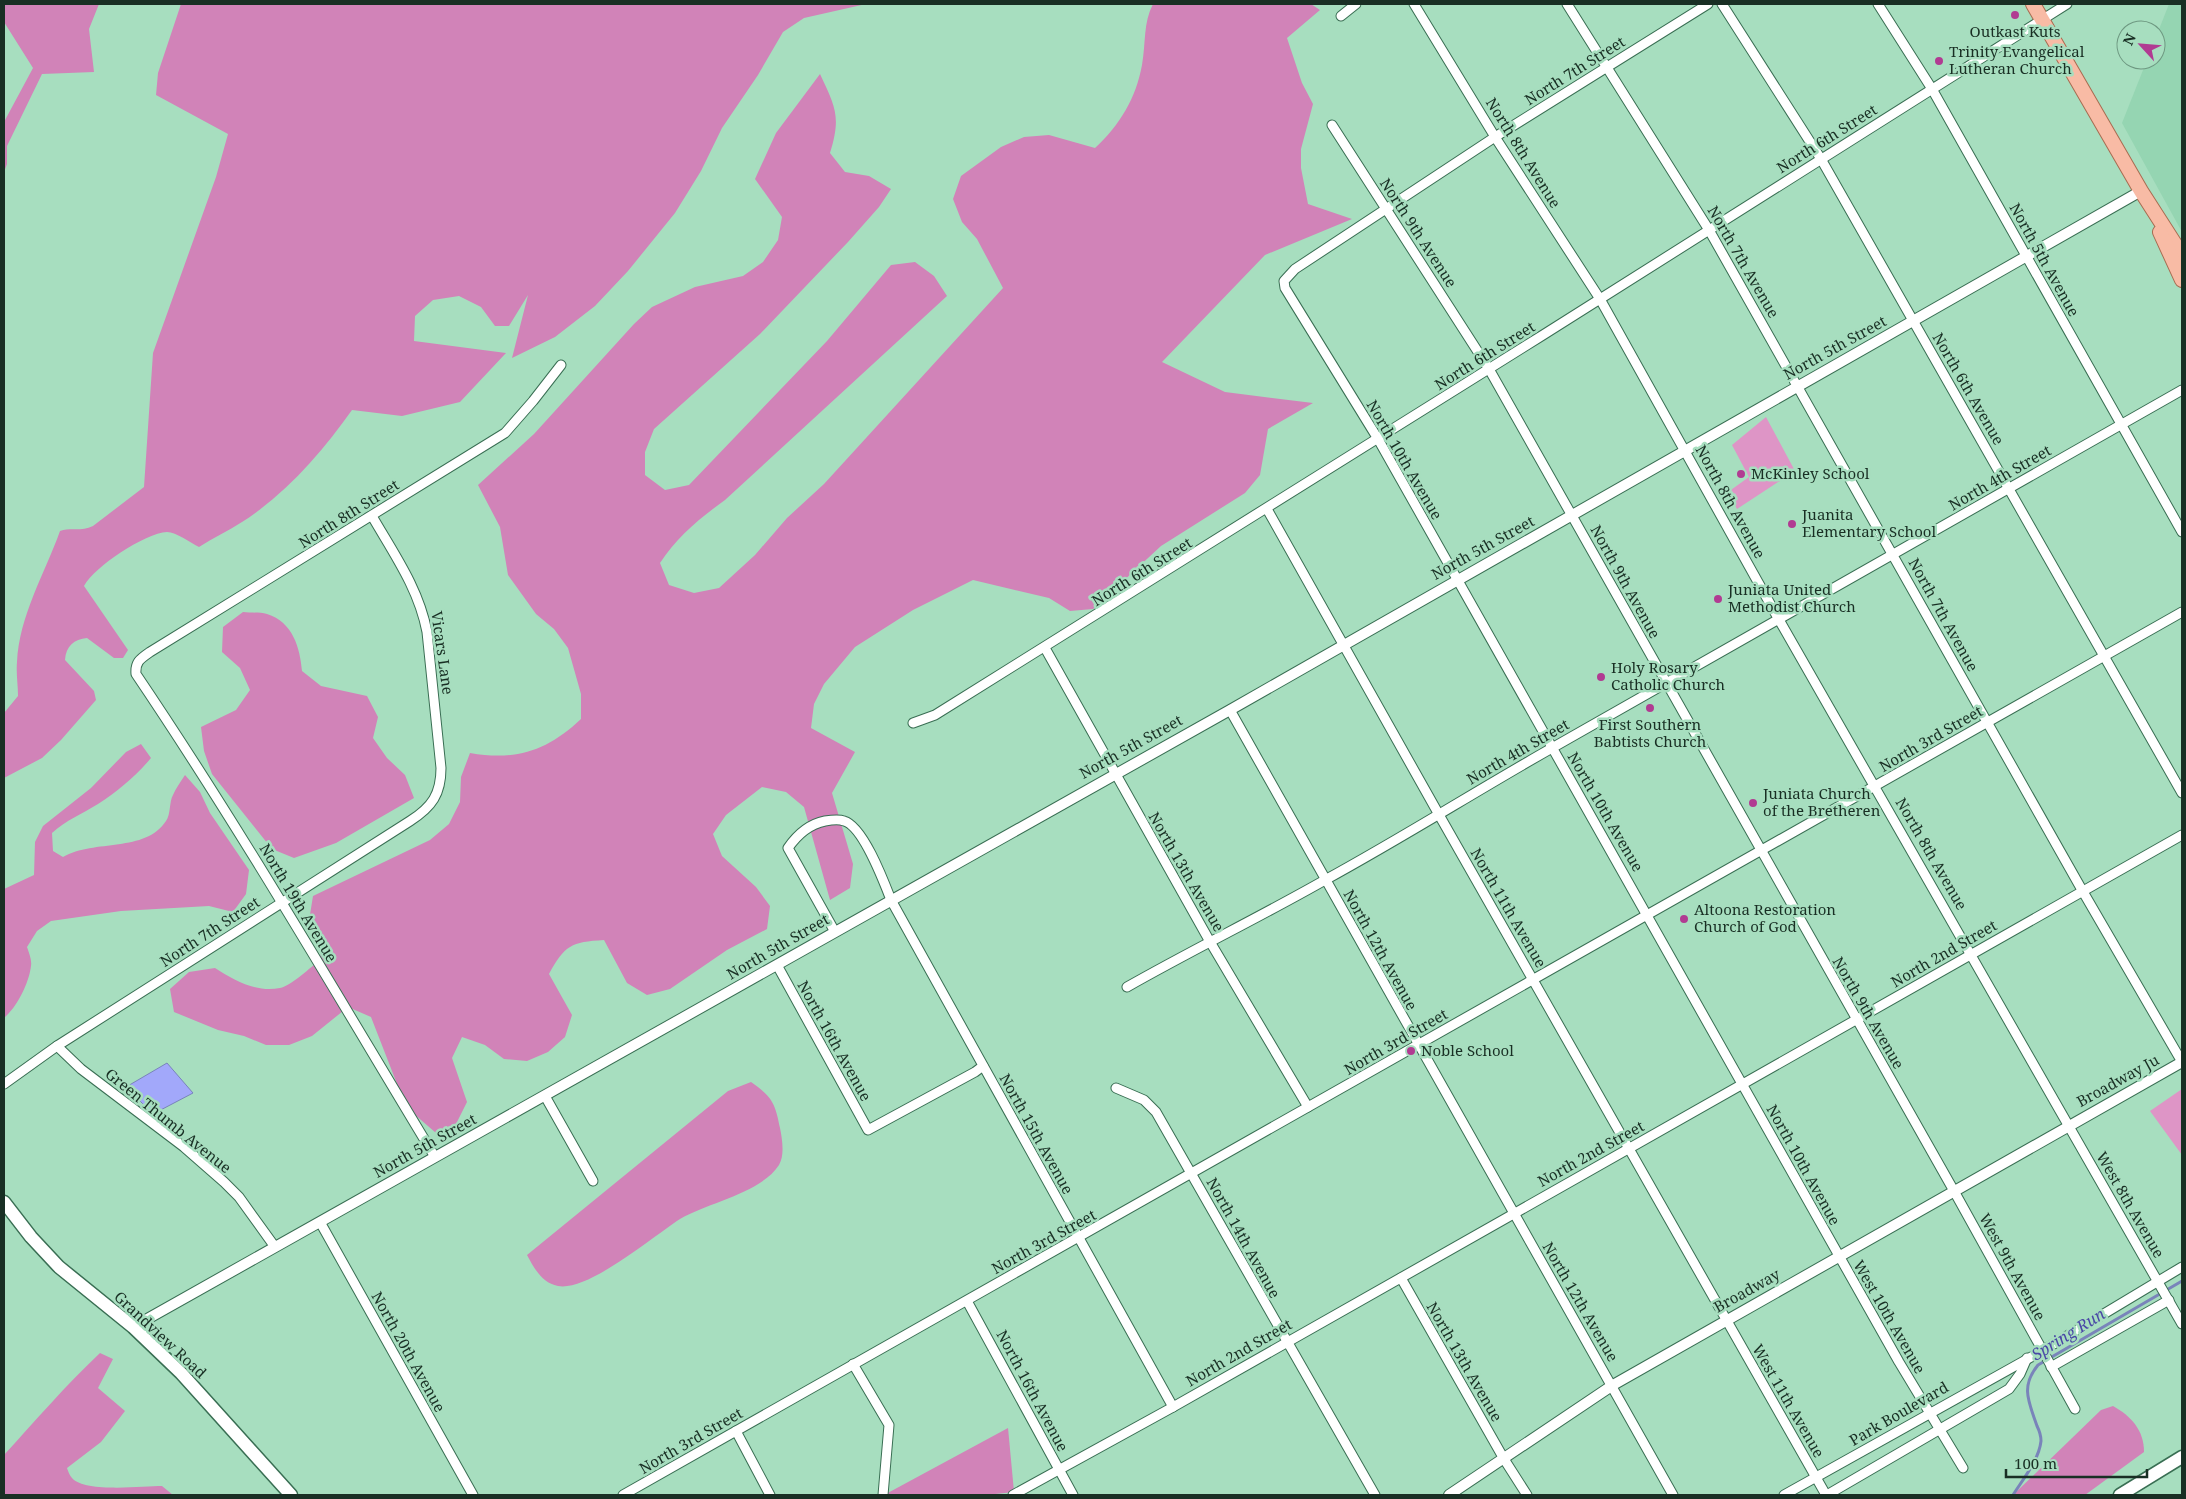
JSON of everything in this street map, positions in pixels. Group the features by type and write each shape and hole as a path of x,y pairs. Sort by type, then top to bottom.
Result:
{"main road":[{"path":"2033,4 2141,191 2182,255"},
{"path":"2141,191 2182,280"},
{"name":"Grandview Road","path":"5,1207 59,1267 133,1327 181,1374 291,1495"},
{"path":"2120,1495 2182,1457"}],"street":[{"path":"1340,16 1356,4"},
{"name":"North 8th Avenue","path":"1414,4 1495,137 1600,300 1778,618 1876,786 2069,1126"},
{"name":"North 7th Avenue","path":"1568,4 1709,230 1894,554 2082,890 2182,1062"},
{"name":"North 7th Street","path":"1284,281 1295,269 1495,137 1708,4"},
{"name":"North 6th Avenue","path":"1722,4 1821,159 2182,792"},
{"name":"North 5th Avenue","path":"1878,4 1932,89 2182,532"},
{"name":"North 6th Street","path":"912,723 935,715 1045,648 1489,370 2067,4"},
{"name":"North 9th Avenue","path":"1332,125 1489,370 1954,1191"},
{"name":"North 5th Street","path":"133,1327 777,966 1114,773 1230,710 2141,191"},
{"name":"North 10th Avenue","path":"1284,281 1288,295 1378,439 1552,748 1649,915 1839,1256"},
{"name":"North 8th Street","path":"135,666 140,659 150,652 504,433 533,402 561,365"},
{"name":"North 4th Street","path":"1127,987 1209,940 1326,880 1438,813 1667,684 1778,618 2181,393"},
{"name":"North 11th Avenue","path":"1267,509 1726,1320"},
{"name":"Vicars Lane","path":"372,516 416,590 423,611 427,632 441,768 441,783 432,804"},
{"name":"North 3rd Street","path":"623,1495 2182,612"},
{"name":"North 13th Avenue","path":"1045,648 1209,940 1308,1107"},
{"name":"North 19th Avenue","path":"135,666 136,674 182,742 282,902 435,1157"},
{"name":"North 12th Avenue","path":"1230,710 1674,1495"},
{"name":"North 7th Street","path":"4,1084 57,1046 410,821 432,804"},
{"name":"North 15th Avenue","path":"835,932 788,848 801,834 816,823 831,820 846,821 855,829 870,853 891,900 1173,1407"},
{"name":"North 2nd Street","path":"1013,1495 1173,1407 2182,835"},
{"name":"North 16th Avenue","path":"777,966 868,1130 975,1072 982,1066"},
{"name":"Green Thumb Avenue","path":"57,1046 80,1069 184,1146 224,1182 239,1197 275,1247"},
{"name":"Broadway Ju","path":"2069,1126 2182,1062"},
{"name":"North 14th Avenue","path":"1116,1088 1144,1100 1156,1112 1375,1495"},
{"path":"545,1096 593,1181"},
{"name":"Broadway","path":"1449,1495 1613,1385 2069,1126"},
{"name":"West 8th Avenue","path":"2069,1126 2182,1324"},
{"name":"West 9th Avenue","path":"1954,1191 2075,1409"},
{"name":"North 20th Avenue","path":"320,1222 472,1495"},
{"name":"West 10th Avenue","path":"1839,1256 1929,1413 1963,1468"},
{"name":"Park Boulevard","path":"1784,1495 2160,1284 2182,1268"},
{"name":"North 13th Avenue","path":"1401,1278 1504,1459 1528,1495"},
{"path":"2051,1367 2168,1298"},
{"name":"North 16th Avenue","path":"967,1301 1073,1495"},
{"name":"West 11th Avenue","path":"1726,1320 1826,1495"},
{"path":"1826,1495 1940,1431 2009,1389 2020,1374 2027,1358"},
{"path":"853,1364 889,1425 883,1495"},
{"path":"736,1431 770,1495"}],"shaded area":[{"path":"4,4 99,4 89,29 94,72 42,74 7,146 7,164 4,172 4,122 33,68 4,22"},
{"path":"181,4 866,4 804,18 783,32 758,75 722,128 701,171 675,213 628,271 595,306 555,337 512,358 528,295 509,326 495,326 481,307 459,296 433,300 415,316 414,341 506,353 460,402 402,416 352,410 303,471 274,498 242,522 199,547 171,532 146,538 121,552 98,570 84,586 128,650 123,658 114,658 87,638 78,640 69,647 65,660 94,691 96,700 61,740 42,758 4,778 4,713 18,696 17,662 22,628 60,531 84,529 93,526 144,487 153,353 216,177 228,134 156,95 158,73"},
{"path":"1153,4 1311,4 1320,10 1287,38 1302,83 1313,104 1301,149 1301,168 1308,204 1352,219 1265,255 1162,362 1225,392 1313,403 1268,429 1260,475 1245,493 1161,546 1093,609 1070,611 1049,598 973,580 913,610 855,647 824,684 814,704 811,728 855,752 832,793 853,864 850,888 830,900 804,807 786,792 762,787 726,815 713,834 722,856 756,887 770,906 767,929 727,950 670,989 647,995 627,983 604,940 584,942 570,947 560,957 549,974 572,1015 565,1037 548,1052 527,1061 504,1059 485,1045 462,1037 452,1058 467,1102 456,1124 436,1133 406,1107 371,1017 348,1007 312,1036 289,1045 266,1045 244,1036 218,1030 174,1012 170,989 189,972 215,968 238,981 262,989 285,987 295,980 321,959 319,943 309,921 313,896 430,840 449,824 460,802 461,777 470,753 502,756 530,751 556,739 581,719 581,694 568,648 554,629 536,614 508,575 500,527 478,485 534,434 634,324 652,307 695,287 743,276 763,262 778,240 782,217 755,179 776,133 820,74 835,113 835,130 830,153 845,172 869,176 891,189 879,207 848,242 760,334 654,429 645,452 645,475 665,490 689,485 827,341 891,265 915,262 934,276 947,296 725,500 690,528 674,545 660,563 669,585 694,593 719,588 755,555 787,518 824,484 1003,288 977,239 962,222 953,199 961,176 1001,147 1024,137 1049,135 1095,148 1112,130 1126,110 1136,89 1142,65 1148,18"},
{"path":"2169,4 2182,4 2182,232 2122,123 2143,70 2166,70 2166,20 2163,20"},
{"path":"1766,417 1795,471 1737,509 1728,492 1749,477 1732,445"},
{"path":"243,612 267,614 283,623 294,637 302,671 321,686 367,696 378,717 373,738 387,758 405,775 414,798 336,843 294,858 272,849 212,774 204,751 201,727 236,710 250,690 240,668 222,652 223,627"},
{"path":"141,744 151,758 113,794 63,824 52,833 53,851 63,857 90,848 133,842 146,838 157,831 166,821 172,798 185,775 200,792 210,813 249,870 246,894 233,912 209,906 121,911 51,921 37,931 27,947 31,964 28,980 18,1001 4,1018 4,889 34,875 35,842 43,826 91,788 126,752"},
{"path":"751,1082 772,1101 778,1119 782,1141 782,1156 779,1165 771,1175 747,1190 680,1219 621,1261 586,1280 571,1285 558,1286 547,1282 539,1274 527,1255 728,1091"},
{"path":"2182,1089 2182,1155 2150,1111"},
{"path":"100,1353 113,1359 98,1388 125,1411 101,1442 67,1468 70,1475 79,1483 89,1486 115,1488 162,1486 173,1495 4,1495 4,1455 63,1390"},
{"path":"2113,1406 2135,1424 2142,1437 2144,1452 2085,1495 2013,1495 2101,1410"},
{"path":"1008,1428 1014,1492 986,1495 884,1495"}],"water":[{"path":"167,1063 193,1093 153,1114 126,1087"}],"waterway":[{"name":"Spring Run","path":"2013,1495 2030,1469 2040,1448 2040,1435 2028,1395 2029,1380 2038,1365 2182,1281"}],"place":[{"name":"Outkast Kuts","path":"2015,15"},
{"name":"Trinity Evangelical Lutheran Church","path":"1939,61"},
{"name":"McKinley School","path":"1741,474"},
{"name":"Juanita Elementary School","path":"1792,524"},
{"name":"Juniata United Methodist Church","path":"1718,599"},
{"name":"Holy Rosary Catholic Church","path":"1601,677"},
{"name":"First Southern Babtists Church","path":"1650,708"},
{"name":"Juniata Church of the Bretheren","path":"1753,803"},
{"name":"Altoona Restoration Church of God","path":"1684,919"},
{"name":"Noble School","path":"1411,1051"}]}
